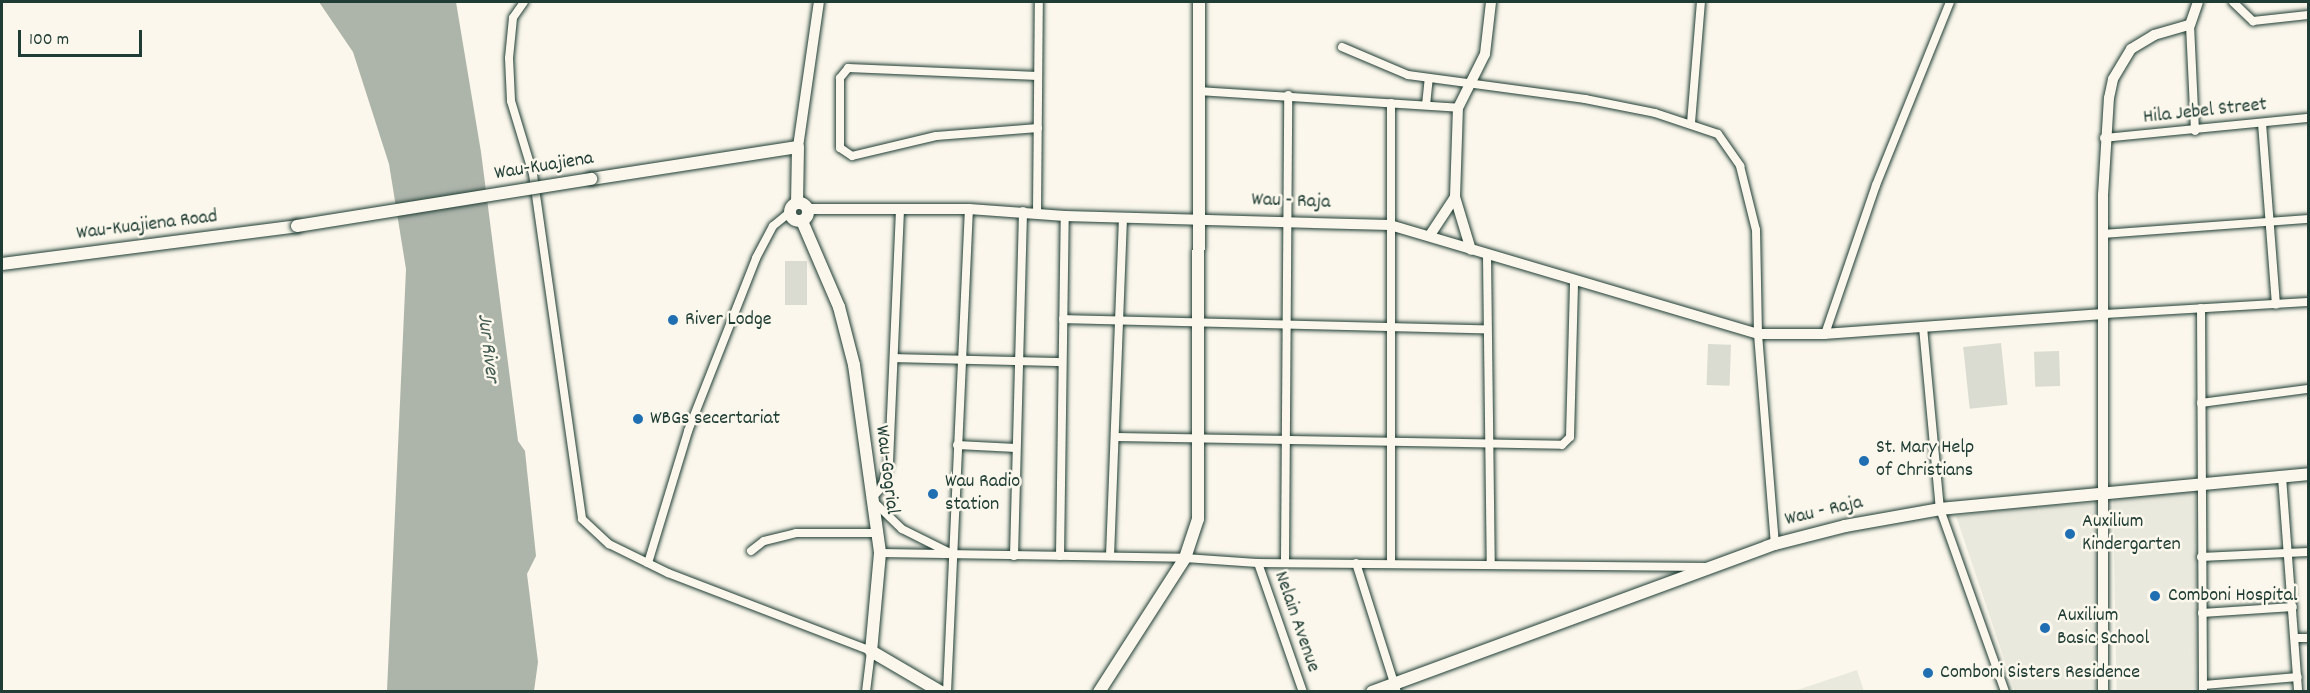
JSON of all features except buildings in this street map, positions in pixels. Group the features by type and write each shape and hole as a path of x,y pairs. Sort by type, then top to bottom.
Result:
{"main road":[{"path":"1099,692 1185,558 1198,519 1196,220 1199,2"},
{"name":"Wau-Kuajiena","path":"297,226 798,147"},
{"path":"798,147 798,208"},
{"name":"Wau-Gogrial","path":"798,208 793,219 802,221 849,336 875,533 880,553 871,651"},
{"name":"Wau-Kuajiena Road","path":"2,264 297,226"},
{"name":"Wau - Raja","path":"1372,692 1396,688 1775,544 1940,509 2308,474"},
{"path":"871,651 941,692"}],"street":[{"path":"524,2 513,18 509,58 511,101 533,174 582,519 609,544 648,563 871,651 866,692"},
{"path":"798,147 819,2"},
{"path":"1037,213 1039,2"},
{"path":"1471,250 1455,197 1458,108 1485,54 1491,2"},
{"path":"1691,123 1701,2"},
{"path":"1825,334 1876,184 1950,2"},
{"path":"2196,131 2190,25 2198,2"},
{"path":"2233,2 2253,21 2308,15"},
{"path":"2103,692 2104,138 2113,79 2123,59 2131,49 2154,35 2190,25"},
{"path":"1342,47 1392,70 1429,78 1472,81 1585,99 1691,123 1718,134 1728,146 1749,193 1759,267 1758,334 1775,544"},
{"path":"1038,76 848,68 840,78 840,148 852,156 936,136 1038,129"},
{"path":"1426,105 1429,78"},
{"path":"1198,91 1288,95 1458,108"},
{"path":"1285,562 1288,95"},
{"path":"1391,103 1391,562"},
{"name":"Hila Jebel Street","path":"2104,138 2196,131 2308,118"},
{"path":"2262,123 2276,304"},
{"path":"1430,235 1455,197"},
{"path":"648,563 687,431 756,258 773,226 798,208"},
{"name":"Wau - Raja","path":"798,208 969,209 1023,211 1065,216 1390,225 1430,235 1487,256 1574,282 1758,334 1825,334 2105,314"},
{"path":"947,692 969,209"},
{"path":"900,210 889,462 882,487 871,499 902,529 954,555"},
{"path":"1014,556 1023,211"},
{"path":"1060,556 1065,216"},
{"path":"1110,556 1123,218"},
{"path":"2103,234 2308,219"},
{"path":"1487,256 1486,329 1491,563"},
{"path":"1116,437 1562,445 1568,441 1574,282"},
{"path":"2105,314 2308,302"},
{"path":"2201,308 2200,557 2204,688 2298,677"},
{"path":"1064,318 1120,319 1197,325 1287,324 1486,329"},
{"path":"1923,327 1940,509 2003,690"},
{"path":"895,358 1062,362"},
{"path":"2200,403 2308,389"},
{"path":"957,445 1016,448"},
{"path":"2282,477 2296,638 2298,692"},
{"path":"751,551 764,541 796,533 875,533"},
{"path":"2200,557 2308,552"},
{"path":"880,553 1110,556 1258,563 1391,562 1711,567"},
{"name":"Nelain Avenue","path":"1258,563 1303,692"},
{"path":"1356,563 1396,688"},
{"path":"2202,613 2293,607"},
{"path":"2296,638 2308,638"}],"shaded area":[{"path":"785,261 807,261 807,305 785,305"},
{"path":"2001,343 2007,405 1970,409 1963,347"},
{"path":"1708,344 1731,345 1730,386 1707,385"},
{"path":"2059,351 2060,386 2035,387 2034,352"},
{"name":"Comboni Hospital","path":"2196,492 2199,691 2116,692 2113,493"},
{"name":"Auxilium Basic School","path":"2099,503 2096,691 2015,691 1956,516 2038,505 2039,514 2039,506"},
{"path":"1857,670 1864,691 1794,691"}],"water":[{"name":"Jur River","path":"319,2 456,2 481,152 518,441 525,451 536,556 527,574 538,662 534,691 387,691 406,269 389,164 353,52"}],"place":[{"name":"River Lodge","path":"673,320"},
{"name":"WBGs secertariat","path":"638,419"},
{"name":"St. Mary Help of Christians","path":"1864,461"},
{"name":"Wau Radio station","path":"933,494"},
{"name":"Auxilium Kindergarten","path":"2070,534"},
{"name":"Comboni Hospital","path":"2155,596"},
{"name":"Auxilium Basic School","path":"2045,628"},
{"name":"Comboni Sisters Residence","path":"1928,673"}]}
